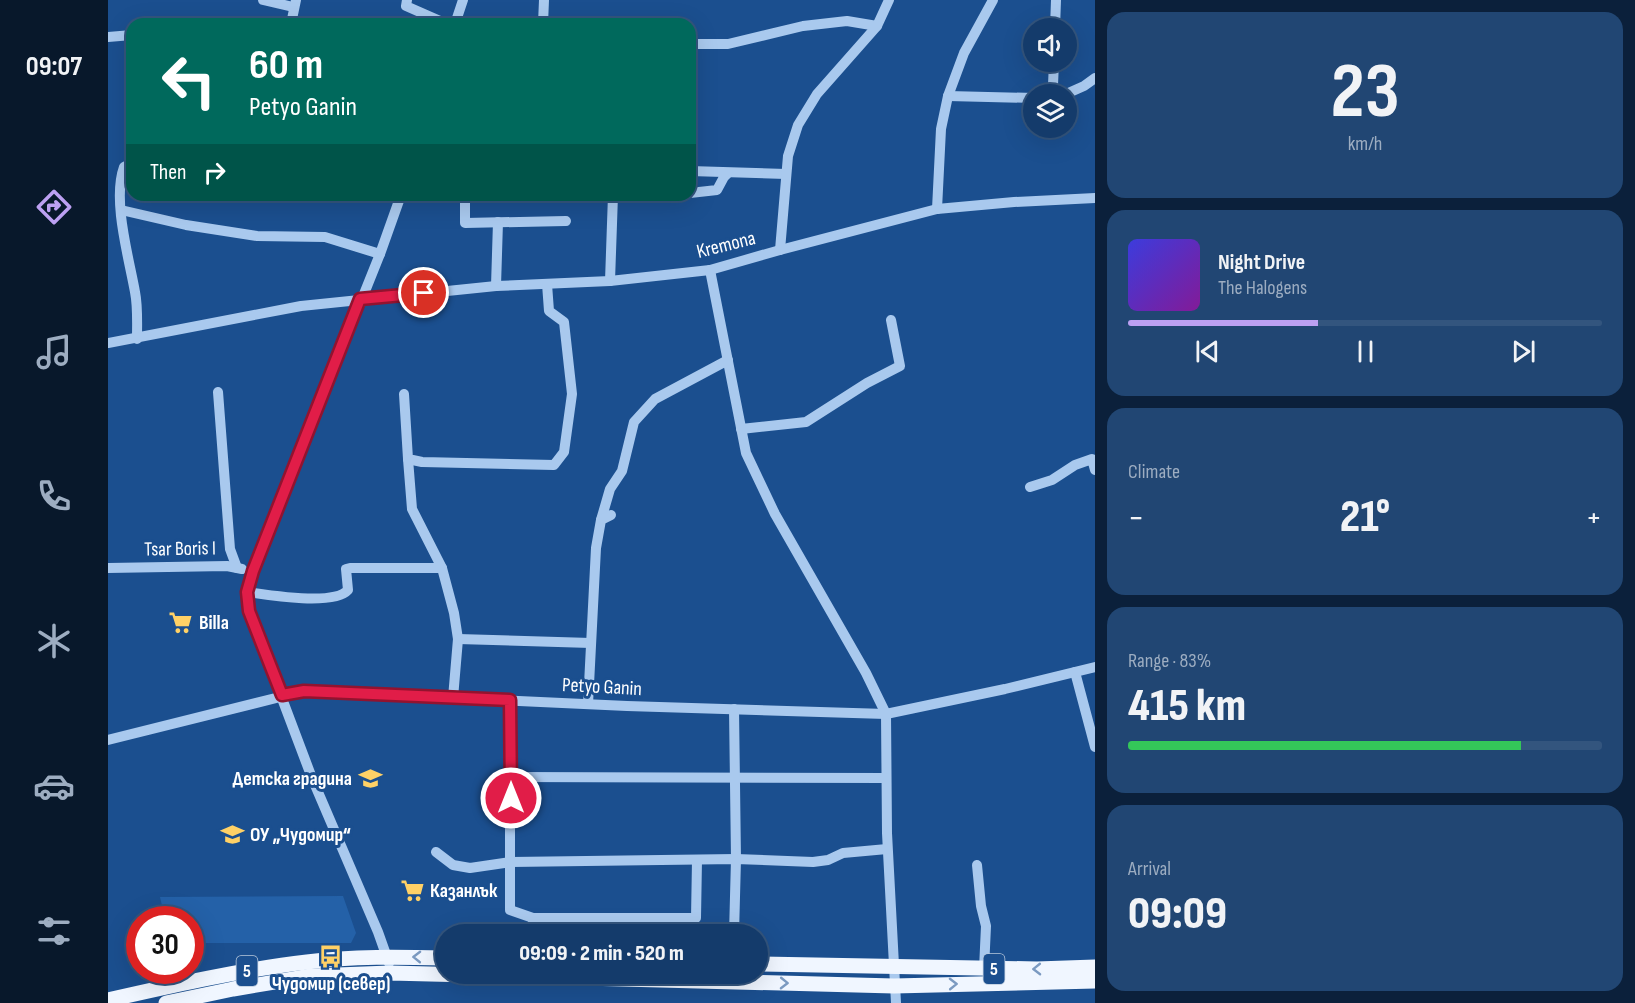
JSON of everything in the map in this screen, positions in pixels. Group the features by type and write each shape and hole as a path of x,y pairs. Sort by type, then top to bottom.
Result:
{"main road":[{"name":"5","path":"111,997 231,973 309,962 388,957 435,958"},
{"name":"5","path":"768,964 984,969 1095,967"},
{"name":"5","path":"169,1003 233,988 311,976 390,973 894,986 1095,981"}],"street":[{"path":"263,0 295,4"},
{"path":"407,0 406,6 433,18"},
{"path":"457,18 463,0"},
{"path":"543,18 544,0"},
{"path":"780,250 788,156 798,125 818,94 877,26 889,0"},
{"path":"937,209 941,129 948,96 964,53 993,0"},
{"path":"1055,18 1056,0"},
{"path":"696,44 728,44 803,26 847,21 877,26"},
{"path":"108,37 126,36"},
{"path":"1077,89 1095,78"},
{"path":"948,96 1023,98"},
{"path":"126,166 120,176 121,210 135,293 137,339"},
{"path":"696,171 786,174"},
{"path":"696,193 717,190 728,173"},
{"name":"Kremona","path":"108,343 301,306 496,286 610,281 710,270 937,209 1095,198"},
{"path":"390,973 388,957 312,778 249,611 247,592 253,571 360,299 380,254 399,201"},
{"path":"465,201 465,223 566,221"},
{"path":"610,281 613,201"},
{"path":"121,210 186,225 257,236 325,237 380,254"},
{"path":"496,286 498,222"},
{"path":"710,270 746,453 760,487 866,673 885,714 887,849 896,1003"},
{"path":"408,459 422,462 554,465 564,452 572,394 564,322 549,311 547,284"},
{"path":"741,429 806,422 867,383 900,366 891,320"},
{"path":"588,704 596,548 606,518 610,489 622,471 634,422 655,399 728,360"},
{"path":"218,392 231,549 237,568"},
{"path":"404,394 412,509 442,568 458,639 453,698"},
{"path":"1030,488 1052,480 1075,465 1092,459 1095,470"},
{"name":"Tsar Boris I","path":"108,568 227,566 253,571"},
{"path":"247,592 296,598 330,597 345,594 348,590 346,569 442,568"},
{"path":"458,639 591,643"},
{"name":"Petyo Ganin","path":"108,740 304,691 885,714 1005,689 1095,667"},
{"path":"1075,672 1095,747"},
{"path":"510,700 510,910 533,918 696,918 696,860"},
{"path":"734,709 736,860 734,924"},
{"path":"510,777 886,778"},
{"path":"436,852 453,865 470,868 511,862 736,860 813,862 828,860 843,853 887,849"},
{"path":"977,865 981,906 986,926 984,969"},
{"path":"533,918 533,924"}],"shaded area":[{"path":"343,896 356,933 351,943 204,943 204,906 162,906 160,897"}],"place":[{"name":"Billa","path":"181,623"},
{"name":"Детска градина","path":"370,779"},
{"name":"ОУ „Чудомир“","path":"232,835"},
{"name":"Казанлък","path":"412,891"},
{"name":"Чудомир (север)","path":"331,957"}],"route":[{"path":"424,293 360,299 253,571 247,592 249,611 282,695 304,691 510,700 511,798"}]}
